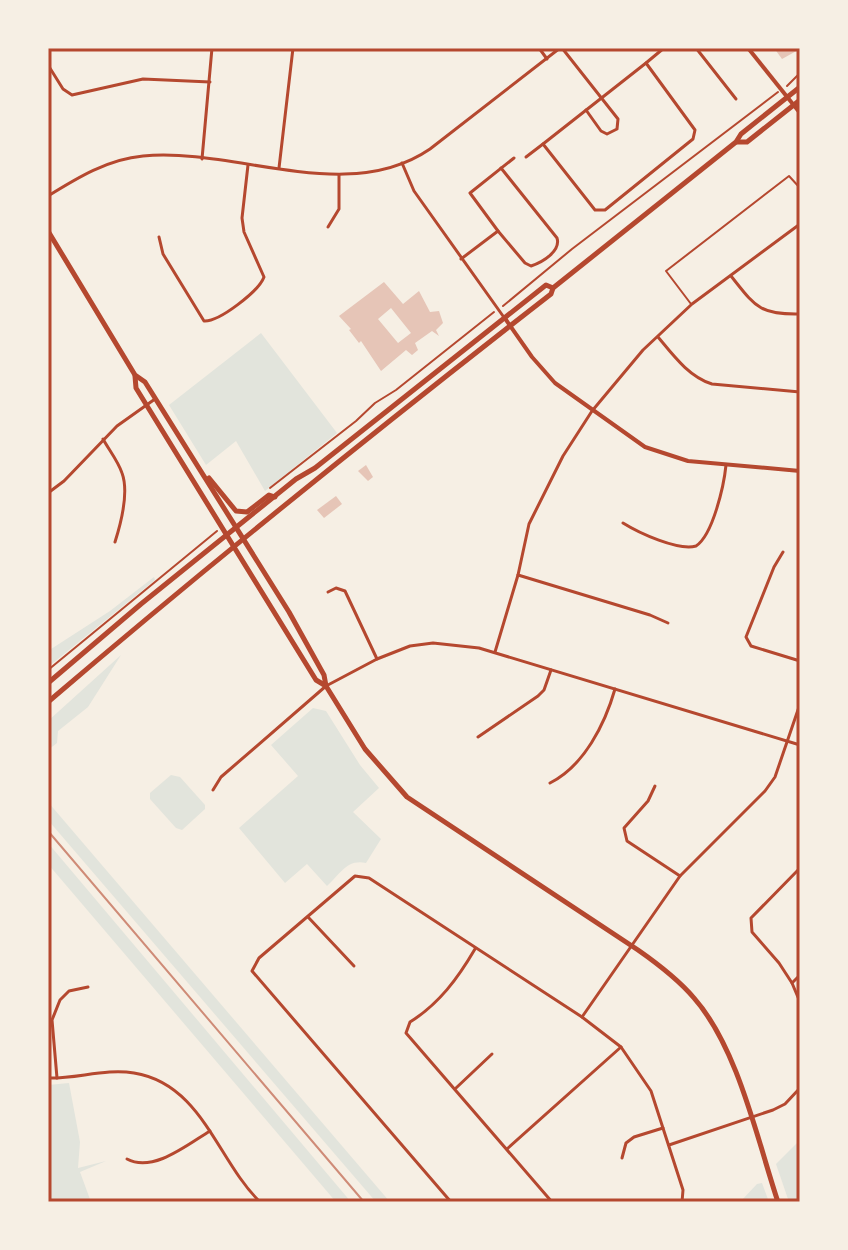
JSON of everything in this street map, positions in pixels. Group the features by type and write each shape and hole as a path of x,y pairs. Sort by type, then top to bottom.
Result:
{"main road":[{"path":"48,702 234,547 551,294 553,288 800,87"},
{"path":"736,142 747,142 800,100"},
{"path":"48,231 135,375 145,382 244,539 299,629 324,675 326,686 365,749 407,797 632,945 664,968 694,998 714,1024 726,1048 778,1202"},
{"path":"48,683 226,535 504,317 546,285 553,288"},
{"path":"135,375 136,388 226,535 316,680 326,686"},
{"path":"204,476 214,482 228,505 236,511 247,512 269,495 275,497"}],"street":[{"path":"202,159 212,48"},
{"path":"279,168 293,48"},
{"path":"539,48 547,59"},
{"path":"48,196 85,174 128,159 160,156 339,175 378,170 421,155 561,48 618,119 614,132 607,134 601,131 586,110"},
{"path":"526,157 664,48"},
{"path":"696,48 736,99"},
{"path":"748,48 800,113"},
{"path":"543,144 595,210 605,210 695,135 695,130 646,63"},
{"path":"48,65 63,89 78,95 110,84 143,79 210,82"},
{"path":"501,168 559,244 531,266 498,231 470,193 501,168 514,158"},
{"path":"402,163 414,191 510,326 550,378 592,411 658,453 726,465 800,471"},
{"path":"159,237 163,254 204,321 216,320 260,286 264,277 249,247 242,218 248,165"},
{"path":"328,227 339,209 339,175"},
{"path":"495,652 518,575 529,524 563,456 592,411 612,384 692,304 800,224"},
{"path":"461,259 498,231"},
{"path":"731,276 756,307 778,313 800,314"},
{"path":"658,337 702,381 800,392"},
{"path":"48,493 64,481 103,439 155,399"},
{"path":"103,439 124,482 115,542"},
{"path":"623,523 635,531 682,547 696,546 705,538 724,488 726,465"},
{"path":"783,552 746,637 751,646 800,661"},
{"path":"518,575 668,623"},
{"path":"328,592 336,588 345,591 377,659"},
{"path":"213,790 221,777 326,686 377,659 410,646 433,643 495,652 800,745"},
{"path":"478,737 538,696 544,690 551,670"},
{"path":"550,783 565,776 602,727 615,689"},
{"path":"582,1017 680,876 765,791 775,777 800,704"},
{"path":"655,786 648,801 624,828 624,836 680,876"},
{"path":"800,868 751,918 750,925 752,932 792,983 800,1002"},
{"path":"451,1202 252,971 259,958 348,880 361,875 582,1017 621,1047 651,1091 683,1190 682,1202"},
{"path":"308,917 354,966"},
{"path":"475,949 450,988 407,1026 406,1033 552,1202"},
{"path":"792,983 800,975"},
{"path":"57,1078 52,1020 55,1010 69,991 88,987"},
{"path":"507,1149 621,1047"},
{"path":"456,1088 492,1054"},
{"path":"48,1078 132,1072 149,1076 181,1093 210,1131 237,1175 260,1202"},
{"path":"669,1145 763,1114 785,1104 800,1088"},
{"path":"622,1158 626,1143 634,1137 663,1128"},
{"path":"127,1159 138,1165 152,1162 210,1131"}],"lane":[{"path":"692,304 666,271 789,176 800,188"}],"path":[{"path":"787,85 800,73"},
{"path":"505,304 772,97"},
{"path":"262,495 375,403 492,314"},
{"path":"48,670 215,532"}],"shaded area":[{"path":"261,333 337,433 265,491 236,441 206,465 169,405"},
{"path":"154,577 155,580 48,667 48,651 110,611"},
{"path":"121,655 88,707 58,731 57,743 48,750 48,721"},
{"path":"313,708 326,711 360,765 379,788 353,812 381,839 366,863 353,863 327,886 307,864 285,883 239,828 298,776 271,745"},
{"path":"171,775 180,777 205,805 205,809 182,830 176,828 150,799 150,793"},
{"path":"48,802 390,1202 376,1202 48,820"},
{"path":"48,843 351,1202 336,1202 48,864"},
{"path":"69,1083 80,1142 78,1168 106,1161 80,1172 91,1202 48,1202 48,1085"},
{"path":"800,1140 800,1202 789,1202 776,1164"},
{"path":"762,1183 769,1202 740,1202 757,1184"}],"building":[{"path":"774,48 800,48 800,49 782,59"},
{"path":"384,282 403,304 419,291 430,312 439,311 443,323 436,330 439,336 432,331 415,343 418,350 412,355 406,350 381,371 339,316","holes":["391,308 411,333 398,343 378,319"]},
{"path":"366,465 373,477 368,481 358,471"},
{"path":"336,496 342,504 324,518 317,510"}],"railway":[{"path":"48,831 364,1202"}]}
